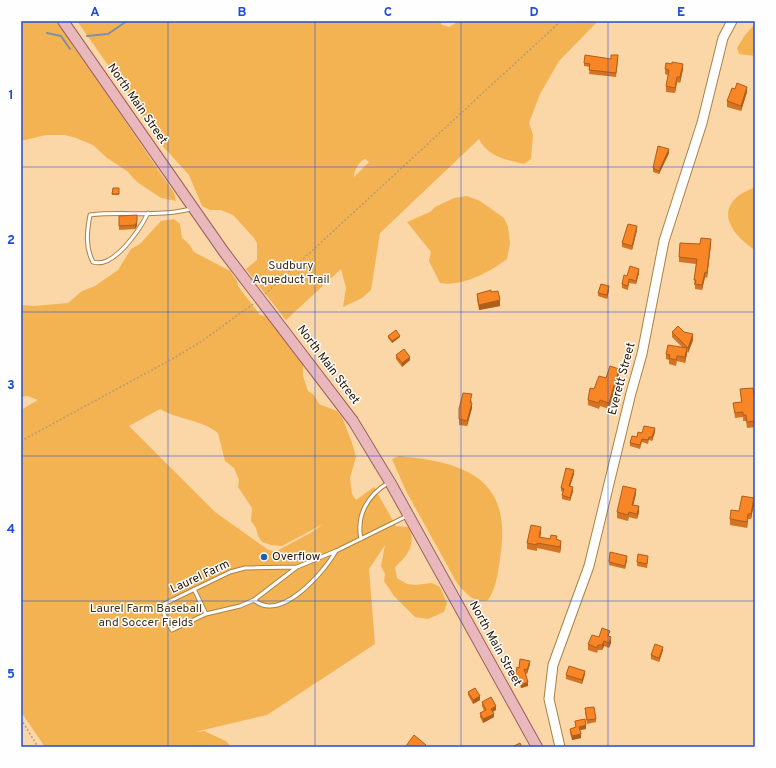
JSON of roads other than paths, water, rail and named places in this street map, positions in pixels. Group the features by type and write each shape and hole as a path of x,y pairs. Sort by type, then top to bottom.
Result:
{"main road":[{"name":"North Main Street","path":"63,21 193,209 353,420 390,482 537,747"}],"street":[{"name":"Everett Street","path":"557,746 549,699 553,665 589,566 631,393 642,354 664,241 702,123 723,38 732,21"}],"lane":[{"path":"148,213 137,233 108,261 99,264 93,262 88,248 87,238 90,215 108,213 148,213 163,213 193,209"},
{"path":"361,539 360,525 366,506 376,490 390,482"},
{"name":"Laurel Farm","path":"297,567 237,570 160,606 172,630 206,614 240,606 254,600 297,567 336,551 408,516"},
{"path":"254,600 263,606 269,606 276,605 294,596 312,584 336,551"},
{"path":"194,589 206,614"}],"waterway":[{"path":"87,36 108,34 127,21"},
{"path":"47,33 61,36 70,49"}],"place":[{"name":"Overflow","path":"264,557"}],"park label":[{"name":"Sudbury Aqueduct Trail","path":"291,273"},
{"name":"Laurel Farm Baseball and Soccer Fields","path":"146,616"}]}
